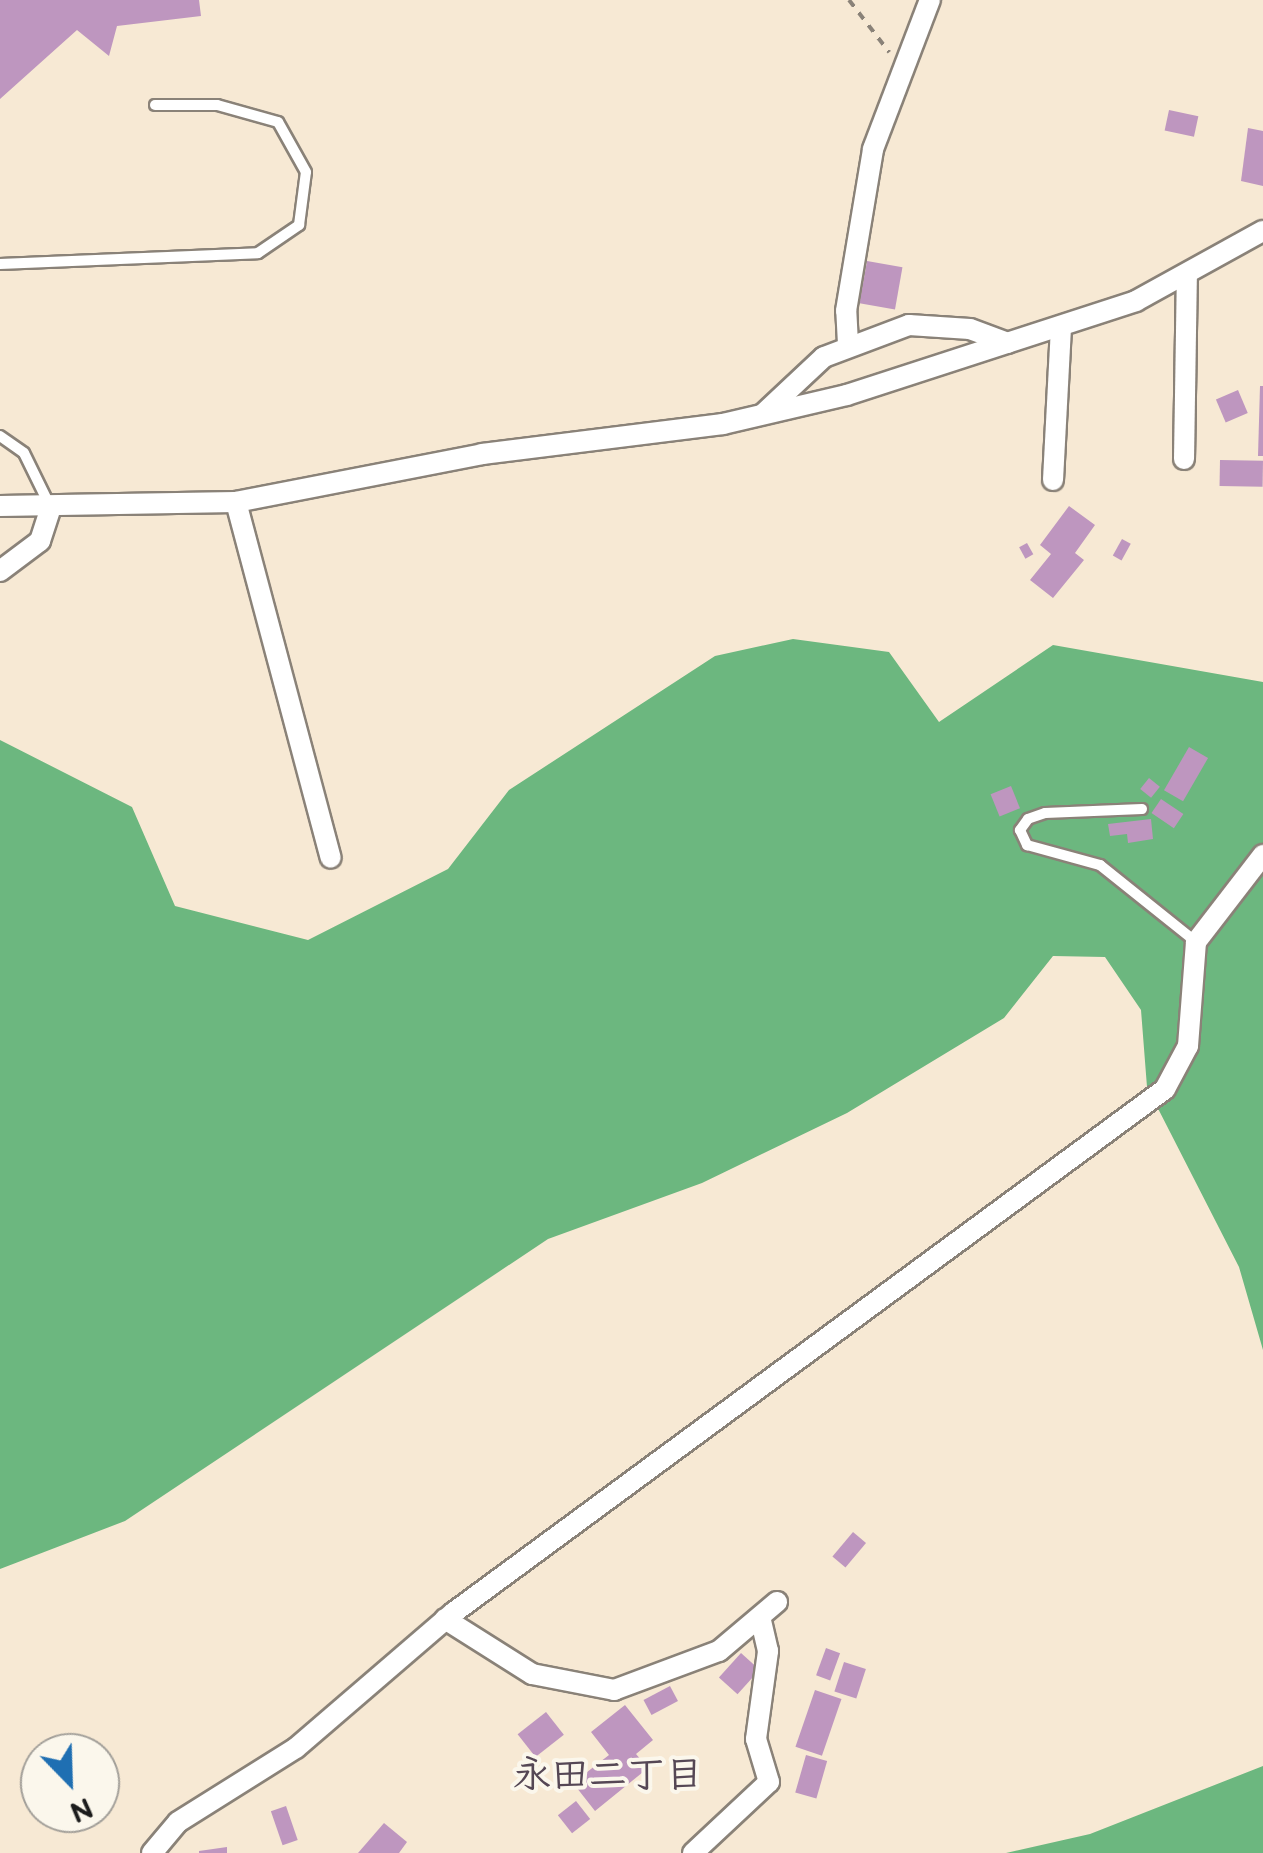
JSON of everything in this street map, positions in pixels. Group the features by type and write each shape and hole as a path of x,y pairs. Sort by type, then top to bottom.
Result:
{"street":[{"path":"848,344 846,311 873,149 930,0"},
{"path":"5,502 51,508 236,502 482,454 761,415 847,395 1061,326 1187,278 1263,231"},
{"path":"1184,459 1187,278"},
{"path":"761,415 796,378 848,344 930,324 1008,343"},
{"path":"1053,480 1061,326"},
{"path":"236,502 331,858"},
{"path":"0,571 40,541 51,508"},
{"path":"152,1853 178,1822 296,1748 446,1619 1166,1089 1188,1046 1196,942 1263,855"},
{"path":"446,1619 532,1674 592,1691 614,1690 710,1655 777,1602"},
{"path":"693,1853 770,1782 756,1739 768,1651 760,1617"}],"lane":[{"path":"0,264 258,253 299,225 306,172 278,122 217,106 155,105"},
{"path":"0,436 24,452 51,508"},
{"path":"1142,808 1113,815 1045,813 1028,819 1020,830 1027,845 1100,865 1196,942"}],"path":[{"path":"849,0 901,68"}],"green space":[{"path":"793,639 889,652 939,722 1053,645 1263,682 1263,1350 1239,1267 1147,1087 1141,1010 1105,957 1053,956 1004,1018 847,1113 702,1183 548,1239 125,1521 0,1569 0,740 132,807 175,906 308,940 448,869 509,790 715,656"},
{"path":"1263,1766 1263,1853 1006,1853 1090,1834"}],"building":[{"path":"0,0 199,0 201,16 117,26 109,56 77,30 0,99"},
{"path":"1169,110 1198,116 1194,137 1165,131"},
{"path":"1248,128 1263,131 1263,186 1241,181"},
{"path":"867,261 902,267 895,310 860,303"},
{"path":"1263,386 1263,456 1258,456"},
{"path":"1238,390 1248,413 1226,422 1216,399"},
{"path":"1220,460 1263,461 1263,487 1220,486"},
{"path":"1069,506 1095,525 1075,553 1084,560 1053,598 1030,580 1051,554 1040,545"},
{"path":"1122,539 1131,544 1122,560 1113,556"},
{"path":"1027,543 1033,554 1025,559 1019,547"},
{"path":"1189,747 1208,758 1183,801 1164,790"},
{"path":"1149,778 1160,787 1151,798 1140,789"},
{"path":"1011,786 1020,808 1000,816 991,794"},
{"path":"1161,799 1183,814 1174,828 1151,813"},
{"path":"1151,819 1153,839 1128,843 1127,834 1110,836 1108,824"},
{"path":"853,1532 866,1543 845,1567 832,1557"},
{"path":"826,1648 840,1653 830,1680 816,1675"},
{"path":"741,1653 760,1670 737,1694 719,1678"},
{"path":"844,1662 866,1669 856,1699 834,1691"},
{"path":"670,1686 678,1701 651,1715 644,1700"},
{"path":"815,1690 841,1699 822,1756 795,1747"},
{"path":"625,1705 653,1740 636,1754 648,1768 595,1811 573,1783 609,1755 591,1732"},
{"path":"546,1712 564,1735 535,1757 518,1734"},
{"path":"806,1755 827,1761 816,1799 795,1792"},
{"path":"576,1801 590,1819 572,1833 558,1815"},
{"path":"286,1806 298,1840 283,1845 271,1811"},
{"path":"384,1823 407,1842 399,1853 358,1853"},
{"path":"227,1847 227,1853 199,1853 199,1851"}],"district":[{"name":"永田二丁目","path":"608,1776"}]}
